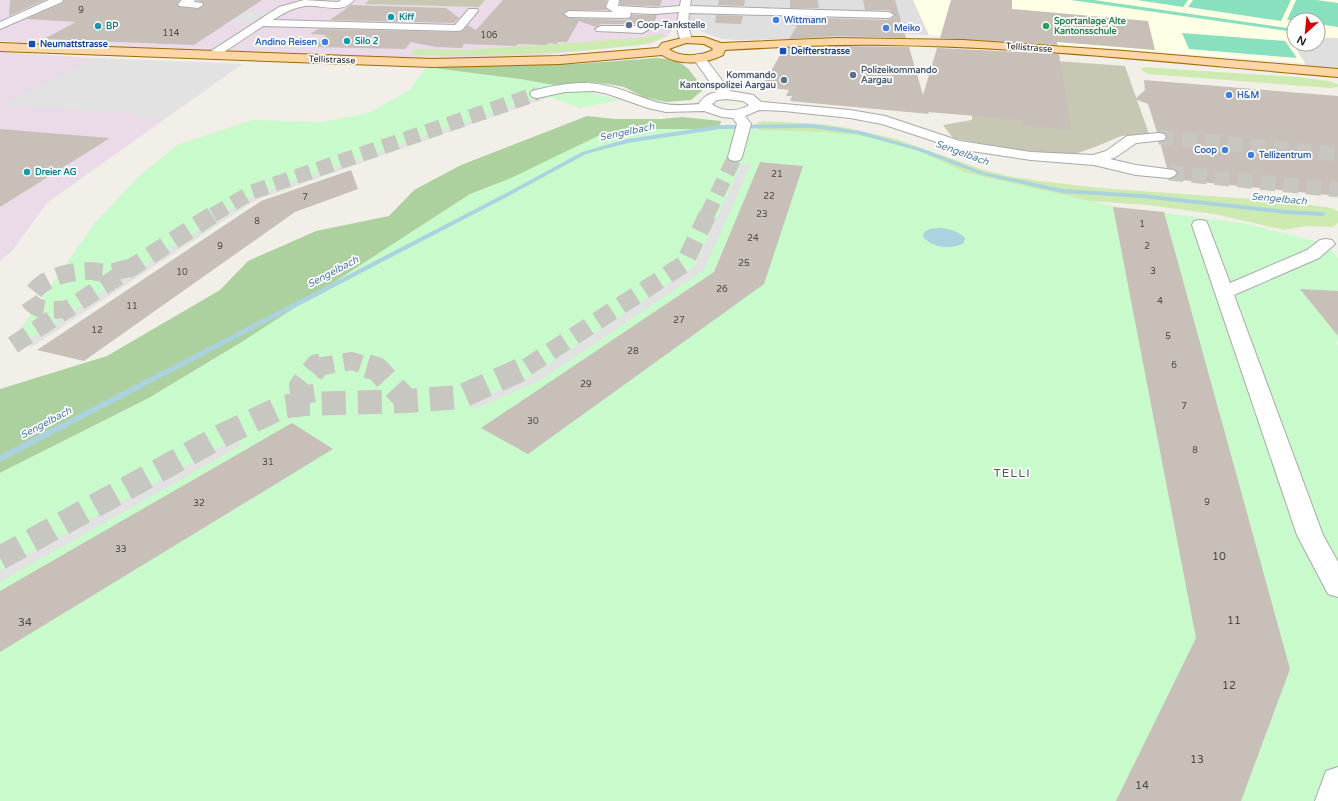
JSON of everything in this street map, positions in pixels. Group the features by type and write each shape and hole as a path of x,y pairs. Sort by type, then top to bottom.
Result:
{"main road":[{"path":"686,40 704,41 719,47 719,52 716,54 699,58 677,57 664,52 663,49 666,45 686,40"},
{"name":"Tellistrasse","path":"719,47 841,42 908,42 992,45 1338,73"},
{"name":"Tellistrasse","path":"0,47 388,62 486,63 560,60 664,52"}],"street":[{"path":"0,26 58,0"},
{"path":"211,56 283,9 309,2 340,5 348,0"},
{"path":"614,0 610,7 616,10 889,15"},
{"path":"13,10 34,11"},
{"path":"261,23 458,28 473,11"},
{"path":"684,11 682,26 686,40"},
{"path":"568,14 591,22 642,30 645,22 684,11 716,19"},
{"path":"699,58 726,95"},
{"path":"537,94 566,87 599,88 612,90 667,108 706,107 741,123"},
{"path":"706,107 706,102 709,99 726,95 748,98 755,103 756,106"},
{"path":"735,157 741,123 750,111 756,106 784,107 850,114 885,120 958,145 1031,156 1094,160 1136,170 1169,173"},
{"path":"1094,160 1110,154 1132,139 1158,137"},
{"path":"1200,225 1310,535 1338,587"},
{"path":"1224,293 1313,254 1326,244"},
{"path":"1332,801 1338,782"}],"shaded area":[{"path":"0,0 686,0 683,18 666,37 650,44 534,56 471,58 311,58 0,41"},
{"path":"369,0 485,0 479,7 365,4"},
{"path":"686,0 913,0 929,35 902,34 900,36 740,40 722,39 698,30 683,18"},
{"name":"Sportanlage Alte Kantonsschule","path":"913,0 1338,0 1338,38 1326,37 1326,12 1286,12 1286,52 1298,52 1305,63 929,35"},
{"path":"211,8 268,11 251,22 193,19"},
{"path":"1326,37 1338,38 1338,68 1306,66 1297,52 1326,52"},
{"path":"0,52 95,58 242,64 47,203 12,251 0,261"},
{"path":"973,55 1125,66 1149,134 1121,136 1072,155 1008,149 953,138 943,125 972,120"},
{"path":"95,58 242,64 163,120 134,118 138,114 3,105"},
{"path":"541,96 546,98 263,197 244,207 32,347 22,344 237,205 257,194"},
{"path":"742,163 751,164 704,270 541,380 475,409 467,403 531,376 694,267"},
{"path":"233,439 242,445 0,582 0,570"}],"green space":[{"path":"1071,0 1094,0 1286,28 1286,31"},
{"path":"1137,0 1188,0 1183,7"},
{"path":"1193,0 1291,0 1281,21 1188,7"},
{"path":"1296,0 1316,0 1338,3 1338,27 1326,25 1326,12 1291,12"},
{"path":"1182,33 1285,41 1286,52 1293,52 1297,58 1189,49"},
{"path":"659,34 664,35 664,37 644,44 583,50 509,55 410,55 415,49 465,50 640,38"},
{"path":"657,58 681,63 690,70 704,89 691,100 666,102 644,97 624,87 609,84 588,82 552,85 426,67 575,64"},
{"path":"426,67 520,79 566,87 620,100 580,108 550,97 256,200 32,346 12,341 94,224 138,177 177,145 252,120 322,122 368,113 410,90"},
{"path":"1143,67 1297,77 1329,81 1338,84 1338,87 1330,88 1148,74 1141,70"},
{"path":"587,116 615,119 662,119 682,117 721,121 717,138 237,345 149,398 0,473 0,389 107,356 220,290 248,261 316,231 389,216 414,190 461,165"},
{"path":"762,121 822,124 848,128 896,139 981,169 1007,176 1100,188 1291,202 1331,208 1338,211 1338,223 1333,227 1307,226 1284,230 1214,214 1148,205 1050,200 759,135 757,123"},
{"path":"642,129 733,129 823,132 864,136 913,148 964,172 1112,206 1247,224 1326,244 1338,258 1338,341 1335,342 1338,345 1338,801 0,801 0,473 149,398 237,345 470,194 511,178 600,135"}],"water":[{"path":"940,228 957,232 965,238 964,243 954,247 942,247 932,244 923,237 924,232 930,229"}],"building":[{"path":"10,0 45,0 9,16"},
{"path":"64,0 180,0 177,4 179,7 198,9 204,4 196,0 262,0 194,45 44,39 76,22 26,19 63,3"},
{"path":"503,0 607,0 605,7 608,10 569,10 563,13 569,18 626,20 632,15 657,15 652,29 649,29 642,24 601,24 596,27 579,21 567,42 558,42 557,44 548,43 547,45 517,44 516,46 464,44 462,48 436,47 411,42 405,49 313,47 326,35 310,34 318,29 458,32 463,31 468,25 476,30"},
{"path":"620,0 662,0 660,6 655,6 620,5"},
{"path":"719,0 745,0 744,6 718,5"},
{"path":"790,0 818,0 819,8 790,8"},
{"path":"863,0 895,0 906,38 837,36 789,39 797,26 789,25 789,17 889,20 895,16 889,10 865,10"},
{"name":"Sportanlage Alte Kantonsschule","path":"951,0 1012,0 1012,9 1148,21 1155,50 1057,42 1057,45 940,38"},
{"name":"Kiff","path":"351,5 446,8 459,18 454,23 330,20"},
{"path":"716,15 743,16 741,24 715,23"},
{"path":"845,46 909,47 923,95 937,48 1059,54 1071,130 1023,125 1023,120 928,112 929,114 790,101 792,96 786,96 789,90 762,87 784,48"},
{"name":"Tellizentrum","path":"1144,80 1338,96 1338,196 1171,179 1178,173 1174,169 1167,168 1160,142 1165,141 1167,136 1164,133 1157,132 1148,104 1135,99 1145,90"},
{"name":"Dreier AG","path":"0,129 110,138 0,207"},
{"path":"760,162 803,166 764,284 528,454 481,428 714,272"},
{"path":"351,170 358,189 295,212 84,361 37,350 261,201"},
{"path":"1113,207 1164,212 1290,669 1241,801 1116,801 1196,638"},
{"path":"1300,289 1338,291 1338,336"},
{"path":"292,423 333,449 0,652 0,591"}],"waterway":[{"name":"Sengelbach","path":"0,459 584,153 627,141 721,127 812,126 858,132 921,150 981,173 1062,191 1142,196 1286,212 1323,214"}],"tunnel":[{"path":"213,215 252,192 536,94"},
{"path":"1159,137 1338,154"},
{"path":"707,215 735,157"},
{"path":"1169,173 1338,190"},
{"path":"67,309 214,214"},
{"path":"527,367 684,264 708,214"},
{"path":"67,309 42,309 37,307 29,300 33,292 39,286 46,281 63,274 81,271 109,273 130,268"},
{"path":"13,345 67,309"},
{"path":"316,367 352,361 367,366"},
{"path":"367,366 377,369 407,401"},
{"path":"304,404 301,386 316,367"},
{"path":"407,401 460,397 527,367"},
{"path":"304,404 407,401"},
{"path":"0,558 225,434 282,407 304,404"}],"place":[{"name":"Kiff","path":"391,17"},
{"name":"Wittmann","path":"776,20"},
{"name":"Coop-Tankstelle","path":"629,25"},
{"name":"BP","path":"98,26"},
{"name":"Sportanlage Alte Kantonsschule","path":"1046,26"},
{"name":"Meiko","path":"886,28"},
{"name":"Silo 2","path":"347,41"},
{"name":"Andino Reisen","path":"325,42"},
{"name":"Neumattstrasse","path":"32,44"},
{"name":"Delfterstrasse","path":"783,51"},
{"name":"Polizeikommando Aargau","path":"853,75"},
{"name":"Kommando Kantonspolizei Aargau","path":"784,80"},
{"name":"H&M","path":"1229,95"},
{"name":"Coop","path":"1225,150"},
{"name":"Tellizentrum","path":"1251,155"},
{"name":"Dreier AG","path":"27,172"}],"district":[{"name":"TELLI","path":"1012,473"}]}
